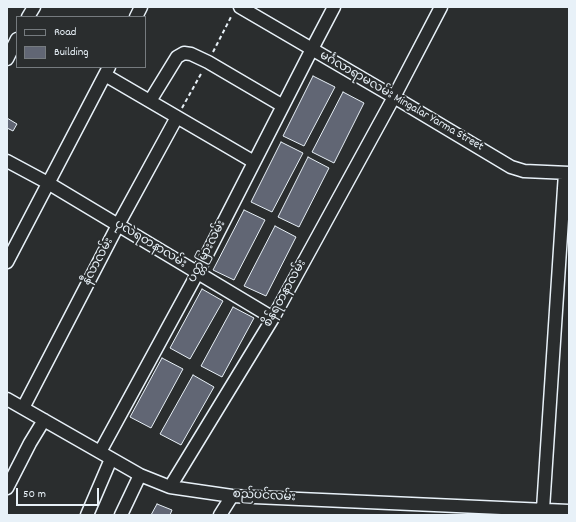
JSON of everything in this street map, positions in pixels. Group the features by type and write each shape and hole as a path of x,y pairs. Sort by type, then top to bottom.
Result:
{"street":[{"path":"29,16 34,7"},
{"path":"136,16 141,7"},
{"name":"မင်္ဂလာရာမလမ်း Mingalar Yarma Street","path":"240,7 512,167 524,171 567,173"},
{"name":"ပတ္တမြားလမ်း","path":"100,452 197,274 334,7"},
{"name":"စိန်ရတနာလမ်း","path":"170,487 273,318 394,97 441,7"},
{"path":"7,58 16,41"},
{"path":"150,101 177,57 184,53 192,54 208,62 283,106"},
{"path":"7,262 107,71 150,101 254,162"},
{"name":"နီလာလမ်း","path":"23,408 118,225 178,117"},
{"name":"ပုလဲရတနာလမ်း","path":"7,161 48,183 197,274 273,318"},
{"path":"543,509 567,173"},
{"name":"စည်ပင်လမ်း","path":"7,398 140,475 170,487 232,496 527,512 543,509 569,511"},
{"path":"7,488 30,443 44,420"},
{"path":"87,515 111,459"},
{"path":"121,515 140,475"},
{"path":"220,515 232,496"}],"building":[{"path":"313,76 335,87 304,146 283,136"},
{"path":"343,92 364,103 334,163 312,152"},
{"path":"7,118 17,124 13,131 7,128"},
{"path":"281,142 303,153 272,212 251,202"},
{"path":"308,157 329,168 299,227 278,217"},
{"path":"244,210 265,220 234,280 213,270"},
{"path":"275,226 296,237 266,296 244,286"},
{"path":"202,289 223,301 190,359 170,348"},
{"path":"233,307 254,318 222,377 201,366"},
{"path":"162,358 183,369 151,428 130,417"},
{"path":"193,375 214,387 181,445 160,434"},
{"path":"157,504 172,510 170,515 151,515"}]}
